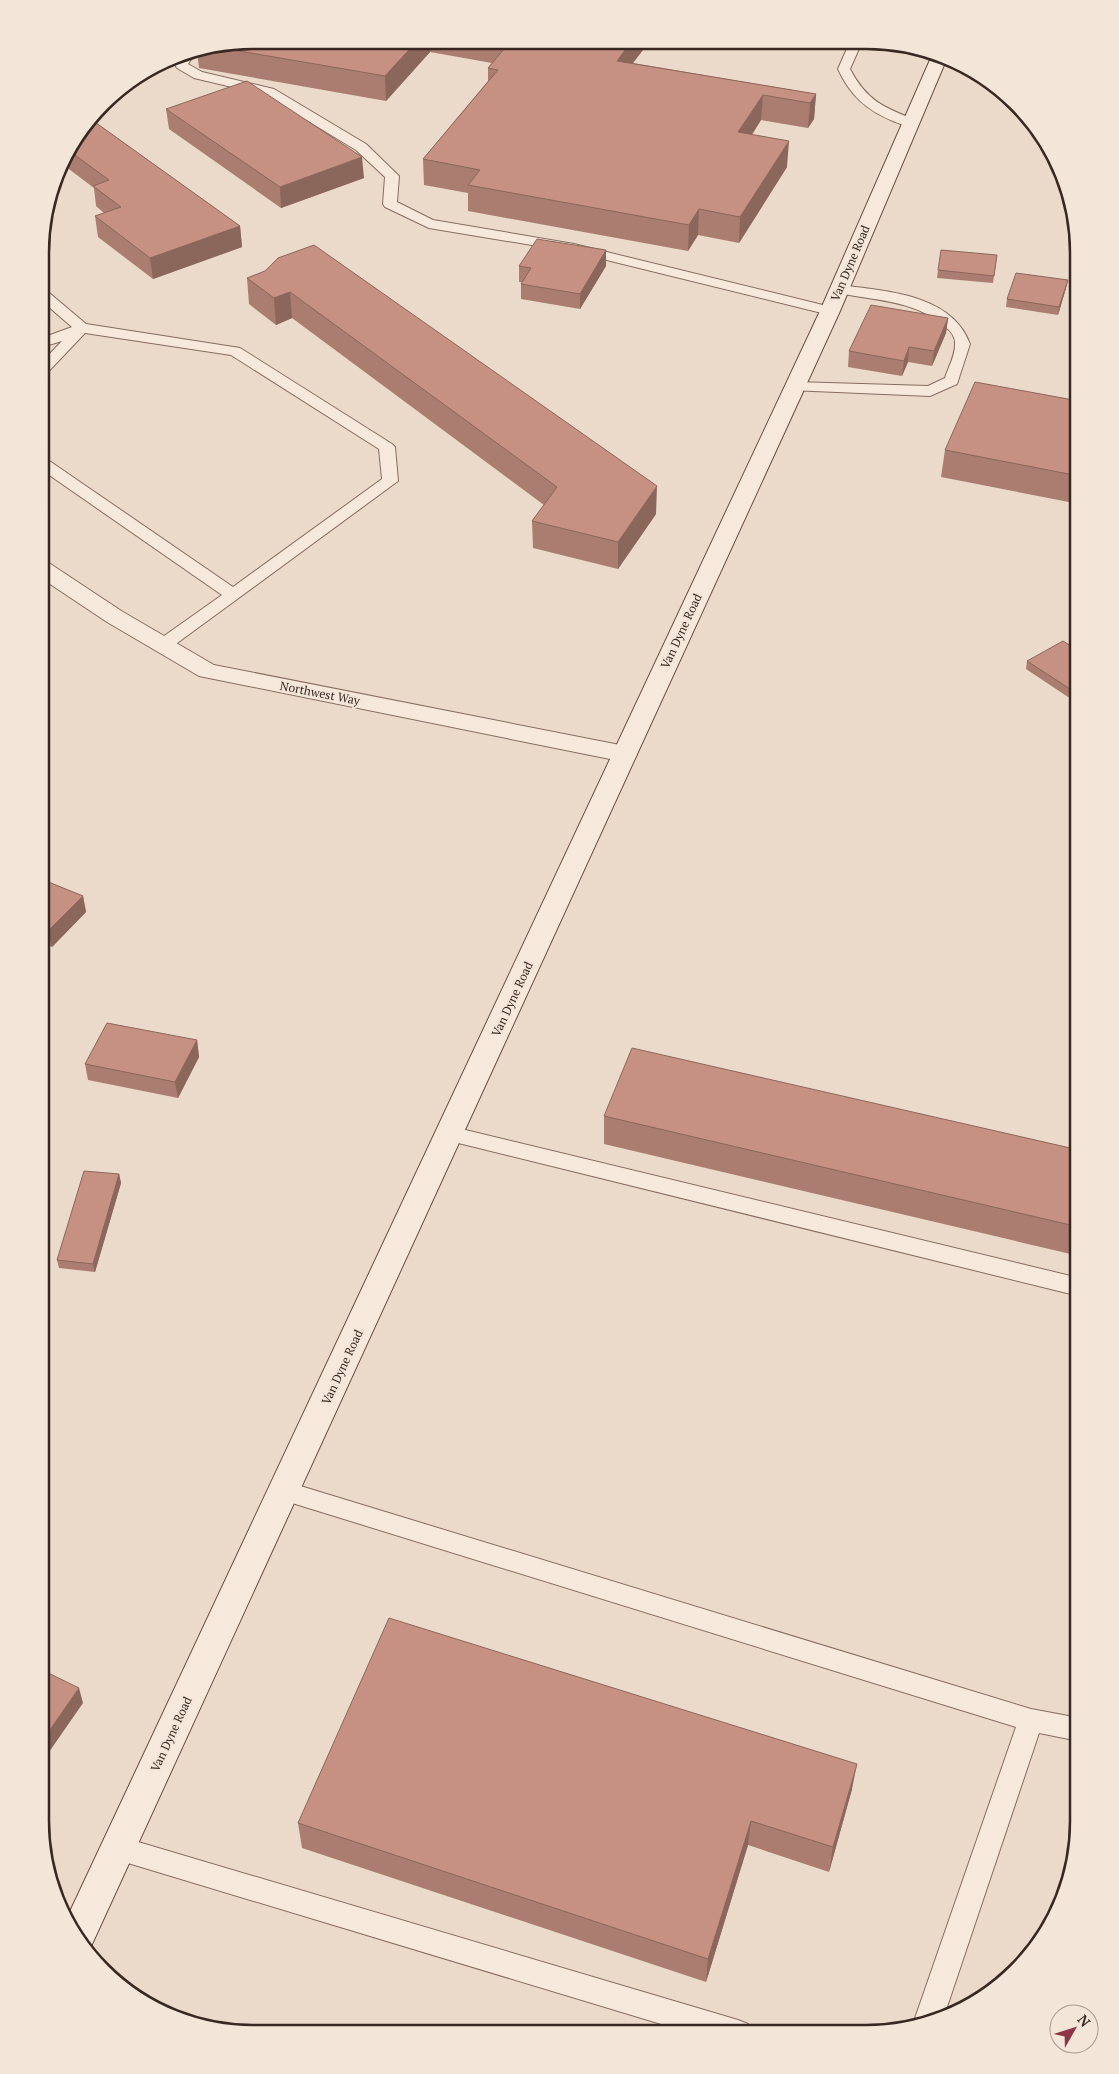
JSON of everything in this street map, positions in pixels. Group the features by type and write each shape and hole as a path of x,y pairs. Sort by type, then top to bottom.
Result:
{"street":[{"name":"Van Dyne Road","path":"81,1930 835,300 937,62"},
{"name":"Northwest Way","path":"49,573 115,617 206,671 625,754"}],"lane":[{"path":"852,49 844,69 850,82 876,109 911,123"},
{"path":"184,61 181,65 198,76 269,92 360,147 392,176 390,204 429,224 574,248 835,300 903,300 939,314 956,328 963,344 952,381 930,390 795,387"},
{"path":"49,300 82,328"},
{"path":"49,363 82,328"},
{"path":"49,340 82,328 235,351 387,447 390,481 162,645"},
{"path":"49,469 233,595"},
{"path":"449,1134 1070,1285"},
{"path":"284,1491 1031,1720 1070,1728"},
{"path":"930,2015 1031,1720"},
{"path":"118,1848 708,2025"}],"building":[{"path":"410,49 385,76 231,50"},
{"path":"504,49 626,49 617,61 816,94 810,103 763,95 738,132 789,141 740,217 699,209 689,225 468,185 480,170 423,159 498,70 488,68"},
{"path":"247,81 362,157 280,187 166,109"},
{"path":"96,123 240,226 150,258 95,216 121,207 93,186 109,180 74,155"},
{"path":"537,239 606,250 580,294 521,284 531,268 519,266"},
{"path":"314,245 657,486 618,542 532,521 557,487 290,292 274,298 247,278 265,271 278,258"},
{"path":"941,250 997,255 994,276 938,270"},
{"path":"1016,273 1068,280 1059,307 1007,299"},
{"path":"871,305 948,318 934,351 909,347 904,361 849,351"},
{"path":"975,382 1070,399 1070,474 945,450"},
{"path":"1063,641 1070,645 1070,689 1027,661"},
{"path":"49,882 83,896 49,930"},
{"path":"107,1023 197,1040 175,1082 85,1064"},
{"path":"632,1048 1070,1148 1070,1225 604,1116"},
{"path":"84,1171 119,1174 93,1264 57,1260"},
{"path":"389,1618 857,1764 833,1847 751,1821 708,1959 298,1823"},
{"path":"49,1673 79,1688 49,1731"}]}
